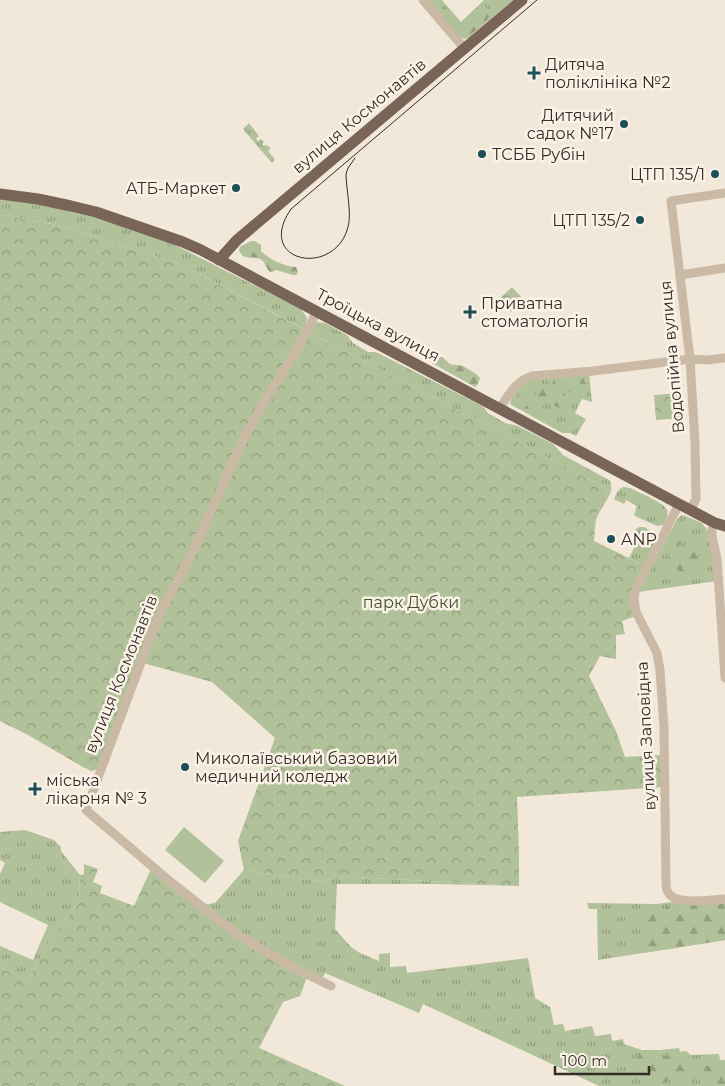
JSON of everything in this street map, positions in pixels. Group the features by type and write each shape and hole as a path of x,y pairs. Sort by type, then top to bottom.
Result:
{"main road":[{"name":"вулиця Космонавтів","path":"219,260 237,240 522,0"},
{"name":"Троїцька вулиця","path":"0,194 38,199 96,212 201,250 720,524"}],"street":[{"path":"423,0 465,49"},
{"name":"Водопійна вулиця","path":"685,507 696,499 695,443 690,359 671,201 725,193"},
{"path":"680,275 725,268"},
{"name":"вулиця Космонавтів","path":"317,311 297,350 258,411 244,438 194,549 162,610 152,632 86,810 238,936 292,967 331,986"},
{"path":"500,408 514,387 524,378 532,376 690,359 725,358"},
{"name":"вулиця Заповідна","path":"685,507 638,585 634,598 636,612 656,653 660,670 664,728 667,891 670,896 679,900 725,900"},
{"path":"720,524 712,529 712,536 717,559 725,678"}],"green space":[{"path":"428,0 442,0 461,22 484,0 513,0 468,38 464,39 458,36"},
{"path":"430,0 435,0 437,4 447,8 454,16 454,24 459,27 464,26 466,18 481,4 491,12 477,30 463,36 458,34"},
{"path":"249,123 259,136 256,139 258,141 261,139 264,142 262,144 264,146 266,145 271,148 268,151 275,160 272,163 243,129"},
{"path":"0,198 70,210 145,233 177,246 301,309 307,318 304,329 182,265 62,226 0,214"},
{"name":"парк Дубки","path":"0,214 62,226 182,265 609,490 595,516 594,541 645,566 636,584 636,616 622,621 625,634 616,635 616,659 600,656 589,676 616,731 625,757 662,755 663,787 517,797 519,886 335,876 324,882 244,870 238,841 275,738 212,682 143,663 98,768 91,771 0,721"},
{"path":"251,241 261,245 261,251 273,260 287,266 296,267 298,272 296,275 276,270 270,272 262,260 243,256 239,250 240,247"},
{"path":"512,287 524,300 511,312 499,299"},
{"path":"316,322 325,323 347,335 353,343 368,352 376,352 482,406 488,413 505,423 518,426 553,444 563,455 609,480 611,484 610,494 596,520 594,541 595,516 609,490 309,332"},
{"path":"442,357 450,364 463,366 476,374 480,378 478,384 475,387 432,363 431,359"},
{"path":"589,373 592,402 582,399 575,413 586,419 576,436 570,433 562,433 510,404 512,396 525,381"},
{"path":"568,377 581,377 585,383 590,384 582,391 569,391 563,394 564,398 567,398 569,406 567,409 546,403 542,406 534,406 526,400 525,404 529,408 528,413 515,406 518,399 517,392 523,386 531,385 533,395 538,395 543,386 547,387 549,385 549,378 554,378 557,388 562,392 564,385 568,383"},
{"path":"680,393 682,418 656,420 654,395"},
{"path":"624,487 645,495 665,507 668,514 664,525 657,526 635,516 637,506 626,500 624,504 614,499 619,490"},
{"path":"683,515 702,523 708,531 717,581 638,592 676,521"},
{"path":"644,527 656,534 657,538 645,566 629,558 637,542 632,540 637,528"},
{"path":"673,535 677,537 682,549 688,551 709,549 710,552 700,553 699,556 705,560 706,565 682,572 674,567 668,555 673,549 668,543 669,538"},
{"path":"184,827 224,861 205,883 165,850"},
{"path":"25,830 54,840 80,875 79,902 50,940 29,979 25,980 0,967 0,946 33,960 48,925 0,902 0,874 5,863 0,860 0,832"},
{"path":"84,864 98,869 93,882 102,886 100,893 134,906 151,869 214,921 307,977 300,996 283,1002 259,1048 345,1086 0,1086 0,967 25,980 29,979 50,940 79,902 80,875 84,874"},
{"path":"244,870 324,882 335,876 519,886 337,884 335,929 351,947 360,953 379,961 379,954 390,953 390,967 406,966 407,973 528,958 535,998 550,1007 554,1025 563,1024 565,1031 592,1026 595,1036 611,1034 612,1041 623,1039 624,1044 642,1050 679,1048 680,1052 686,1051 691,1055 719,1054 720,1060 725,1060 725,1086 599,1086 423,1004 419,1013 325,973 322,979 264,949 203,905 215,903"},
{"path":"671,902 681,904 725,903 725,940 598,960 597,909 589,909 587,903 657,904"},
{"path":"678,903 697,906 725,903 725,940 644,953 640,942 645,930 643,912 658,907 663,913 665,905 671,911 676,912 678,911 676,905"},
{"path":"640,1051 647,1053 651,1058 677,1056 725,1071 725,1084 722,1086 700,1086 700,1081 695,1078 687,1081 672,1079 660,1083 645,1073 637,1061"}],"tram line":[{"path":"355,158 346,174 349,221 340,243 328,253 314,258 301,257 289,252 282,242 282,227 291,209 537,0"}],"place":[{"name":"Дитяча поліклініка №2","path":"534,73"},
{"name":"Дитячий садок №17","path":"624,124"},
{"name":"ТСББ Рубін","path":"482,154"},
{"name":"ЦТП 135/1","path":"715,174"},
{"name":"АТБ-Маркет","path":"236,188"},
{"name":"ЦТП 135/2","path":"640,220"},
{"name":"Приватна стоматологія","path":"470,312"},
{"name":"ANP","path":"611,539"},
{"name":"Миколаївський базовий медичний коледж","path":"185,767"},
{"name":"міська лікарня № 3","path":"35,789"}]}
